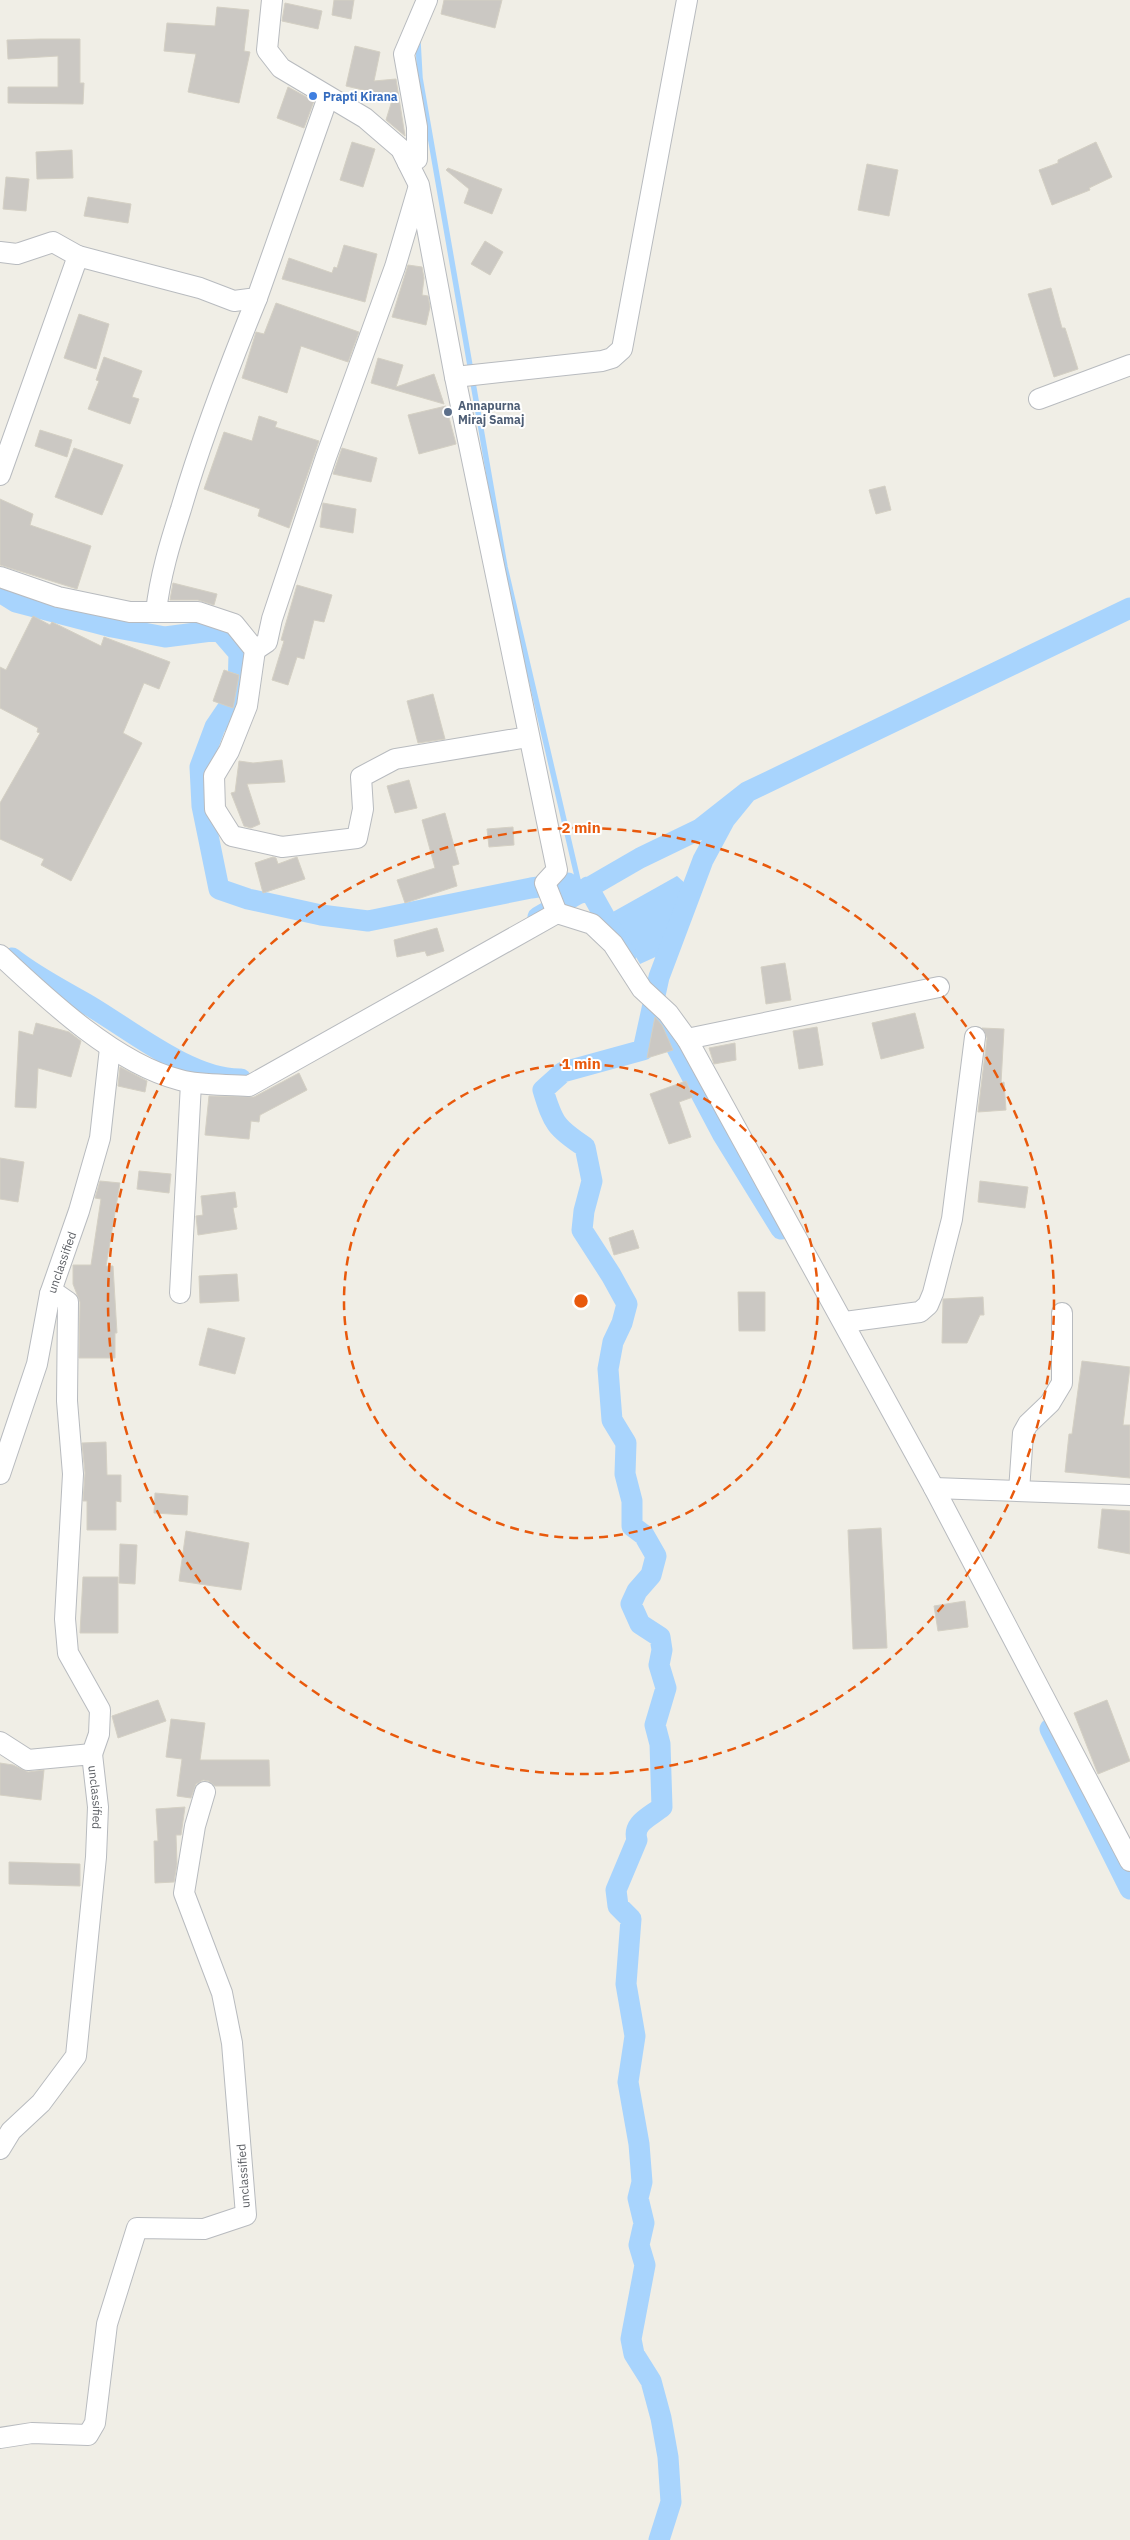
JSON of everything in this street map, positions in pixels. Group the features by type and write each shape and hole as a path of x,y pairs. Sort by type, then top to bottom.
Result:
{"street":[{"path":"272,0 267,50 281,68 365,118 401,149 419,184 455,377 557,870 545,883 557,912"},
{"path":"408,163 417,159 417,126 404,54 427,0"},
{"path":"455,377 602,361 612,358 622,349 687,0"},
{"path":"156,612 160,576 188,484 218,396 257,298 328,97"},
{"path":"255,650 267,642 272,619 326,456 395,267 419,184"},
{"path":"0,252 17,254 53,242 78,256 200,288 234,301 257,298"},
{"path":"0,475 78,256"},
{"path":"1039,399 1130,365"},
{"path":"0,577 58,597 130,612 198,612 234,624 255,650 248,706 229,751 214,776 216,808 232,836 282,847 357,838 363,809 361,776 395,758 528,737"},
{"path":"0,956 110,1048 153,1070 191,1083 249,1086 557,912 592,924 612,944 642,989 659,1004 687,1039 845,1322 1128,1853"},
{"path":"687,1039 938,987"},
{"path":"845,1322 920,1312 928,1305 934,1293 952,1218 975,1037"},
{"name":"unclassified","path":"0,1474 37,1364 50,1294 79,1211 100,1138 110,1048"},
{"path":"180,1293 191,1083"},
{"path":"50,1294 58,1295 68,1302 67,1401 73,1474 65,1619 68,1653 100,1710 99,1734 92,1754"},
{"path":"1019,1491 1023,1433 1028,1424 1050,1403 1062,1383 1062,1313"},
{"path":"934,1488 1130,1495"},
{"name":"unclassified","path":"0,1742 28,1760 92,1754 98,1807 96,1857 76,2056 41,2103 11,2132 0,2149"},
{"name":"unclassified","path":"0,2438 32,2434 88,2435 95,2423 107,2324 137,2228 204,2229 246,2215 232,2042 222,1994 184,1893 195,1826 205,1792"}],"water":[{"path":"677,876 687,885 662,954 640,964 611,913"}],"building":[{"path":"334,0 354,0 351,19 332,15"},
{"path":"444,0 502,0 495,28 441,14"},
{"path":"285,3 322,11 318,29 282,21"},
{"path":"217,7 249,10 244,51 250,52 239,103 188,92 196,54 164,51 167,23 215,26"},
{"path":"80,39 80,83 84,83 83,104 8,103 8,87 58,87 58,56 8,59 7,40"},
{"path":"355,46 380,52 374,81 396,79 405,136 386,120 393,97 346,86"},
{"path":"288,87 314,101 304,128 277,118"},
{"path":"352,142 375,149 363,187 340,180"},
{"path":"1096,142 1112,177 1089,188 1090,190 1052,205 1039,170 1058,163 1058,160"},
{"path":"72,150 73,178 37,179 36,152"},
{"path":"867,164 898,170 889,216 858,210"},
{"path":"448,168 502,189 492,214 464,203 469,189 446,170"},
{"path":"6,177 29,179 26,211 3,209"},
{"path":"88,197 131,204 128,223 84,216"},
{"path":"485,241 503,252 490,275 471,264"},
{"path":"344,245 377,254 365,302 282,279 289,258 332,273 334,267 337,268"},
{"path":"408,265 422,267 424,278 422,295 428,296 430,307 426,325 392,317"},
{"path":"1051,288 1062,328 1065,328 1078,369 1054,377 1028,294"},
{"path":"276,303 359,332 348,362 301,346 287,393 242,378 256,332 264,334"},
{"path":"79,314 109,324 96,369 64,358"},
{"path":"104,357 142,371 132,397 139,399 130,424 88,409 99,381 96,380"},
{"path":"378,358 403,365 396,387 434,374 444,404 371,383"},
{"path":"446,406 456,444 419,454 408,415"},
{"path":"259,416 277,422 275,427 319,441 289,528 258,516 260,509 204,489 224,432 252,441"},
{"path":"40,430 72,440 67,457 35,446"},
{"path":"74,448 123,465 102,515 55,497"},
{"path":"342,448 377,458 371,482 333,474"},
{"path":"885,486 891,510 876,514 869,490"},
{"path":"0,499 33,514 30,525 91,546 77,589 0,565"},
{"path":"323,503 356,509 353,533 320,527"},
{"path":"173,583 217,594 214,605 198,600 170,600"},
{"path":"297,585 332,595 324,622 314,620 304,659 297,657 288,685 272,680 284,641 281,640"},
{"path":"33,616 50,625 52,622 101,646 104,637 170,662 159,689 144,683 123,733 142,743 71,881 41,865 44,859 0,839 0,803 40,733 37,732 38,728 0,708 0,667 6,670"},
{"path":"224,670 239,675 233,708 213,701"},
{"path":"433,694 445,739 418,743 407,701"},
{"path":"282,760 285,782 247,784 260,824 251,828 244,826 231,793 235,792 239,761 253,763"},
{"path":"409,780 417,808 395,813 387,786"},
{"path":"445,813 459,864 452,866 457,886 405,903 397,880 435,868 422,820"},
{"path":"513,827 514,845 489,847 487,829"},
{"path":"273,857 276,858 278,864 297,857 305,879 263,893 255,863"},
{"path":"437,928 444,951 427,956 425,951 397,957 394,940"},
{"path":"785,963 791,1000 766,1004 761,967"},
{"path":"915,1013 924,1048 881,1059 872,1023"},
{"path":"655,1017 662,1025 673,1050 647,1058"},
{"path":"36,1023 69,1032 81,1041 71,1077 38,1068 36,1108 15,1107 19,1031 33,1035"},
{"path":"817,1027 823,1065 799,1069 793,1031"},
{"path":"982,1028 1004,1029 1001,1083 1004,1082 1006,1110 978,1112 987,1038"},
{"path":"735,1043 736,1060 714,1064 709,1048"},
{"path":"120,1067 147,1081 145,1092 118,1086"},
{"path":"299,1073 307,1090 260,1115 259,1122 251,1121 249,1139 205,1135 209,1096 254,1097"},
{"path":"686,1081 693,1097 679,1102 691,1137 669,1144 650,1094"},
{"path":"0,1158 24,1162 18,1202 0,1199"},
{"path":"139,1171 171,1174 169,1193 137,1189"},
{"path":"100,1181 120,1183 106,1266 113,1266 117,1333 115,1333 115,1358 79,1358 80,1302 73,1284 73,1265 91,1265 101,1199 95,1198"},
{"path":"980,1181 1028,1187 1025,1208 978,1202"},
{"path":"235,1192 237,1207 233,1208 237,1229 198,1235 196,1216 203,1215 201,1196"},
{"path":"633,1230 639,1248 614,1255 609,1238"},
{"path":"237,1274 239,1301 200,1303 199,1276"},
{"path":"738,1292 765,1292 765,1331 739,1331"},
{"path":"983,1297 984,1315 980,1315 967,1343 942,1343 943,1299"},
{"path":"208,1328 245,1338 235,1374 199,1365"},
{"path":"1082,1361 1130,1367 1123,1425 1130,1425 1130,1478 1065,1472 1069,1434 1072,1434"},
{"path":"106,1442 107,1475 121,1475 121,1502 116,1501 116,1530 87,1530 87,1501 83,1501 85,1473 82,1443"},
{"path":"155,1493 188,1496 187,1515 154,1513"},
{"path":"1102,1509 1130,1511 1130,1554 1098,1548"},
{"path":"881,1528 887,1648 853,1649 848,1530"},
{"path":"186,1531 249,1543 241,1590 179,1581"},
{"path":"120,1544 137,1545 135,1584 119,1583"},
{"path":"83,1577 118,1577 118,1633 80,1633"},
{"path":"965,1601 968,1627 938,1631 934,1606"},
{"path":"158,1700 166,1721 118,1738 112,1716"},
{"path":"1107,1700 1130,1761 1098,1774 1074,1713"},
{"path":"171,1719 205,1723 200,1760 269,1760 270,1786 215,1786 209,1781 203,1780 196,1784 191,1798 177,1796 182,1759 166,1757"},
{"path":"0,1763 13,1765 28,1772 44,1770 41,1800 0,1795"},
{"path":"185,1807 181,1835 176,1835 177,1864 174,1882 155,1883 154,1841 158,1841 156,1809"},
{"path":"9,1862 80,1864 80,1886 9,1884"}],"waterway":[{"path":"418,42 420,78 505,567 581,893"},
{"path":"0,592 16,602 112,627 165,637 219,630 239,653 238,693 215,727 200,767 202,806 219,889 248,899 321,915 368,921 531,888 568,883 581,893"},
{"path":"538,917 640,858 700,829 747,792 1130,608"},
{"path":"659,2540 671,2502 668,2457 661,2418 651,2381 634,2354 631,2339 645,2265 639,2245 644,2223 638,2198 642,2182 639,2144 628,2082 635,2036 626,1984 631,1919 618,1906 616,1890 637,1840 637,1829 643,1821 662,1807 660,1744 655,1725 666,1688 659,1665 662,1650 660,1637 640,1624 631,1604 637,1591 651,1575 656,1556 644,1535 632,1526 632,1501 625,1474 626,1443 612,1420 608,1369 613,1342 622,1323 627,1304 582,1230 584,1211 592,1181 585,1147 568,1135 557,1124 543,1090 563,1072 643,1050 659,977 703,860 725,819 747,792"},
{"path":"588,887 626,955"},
{"path":"12,958 40,978 183,1063 203,1072 241,1079"},
{"path":"653,1003 723,1135 781,1229"},
{"path":"1050,1729 1130,1889"}],"place":[{"name":"Prapti Kirana","path":"313,96"},
{"name":"Annapurna Miraj Samaj","path":"448,412"}]}
